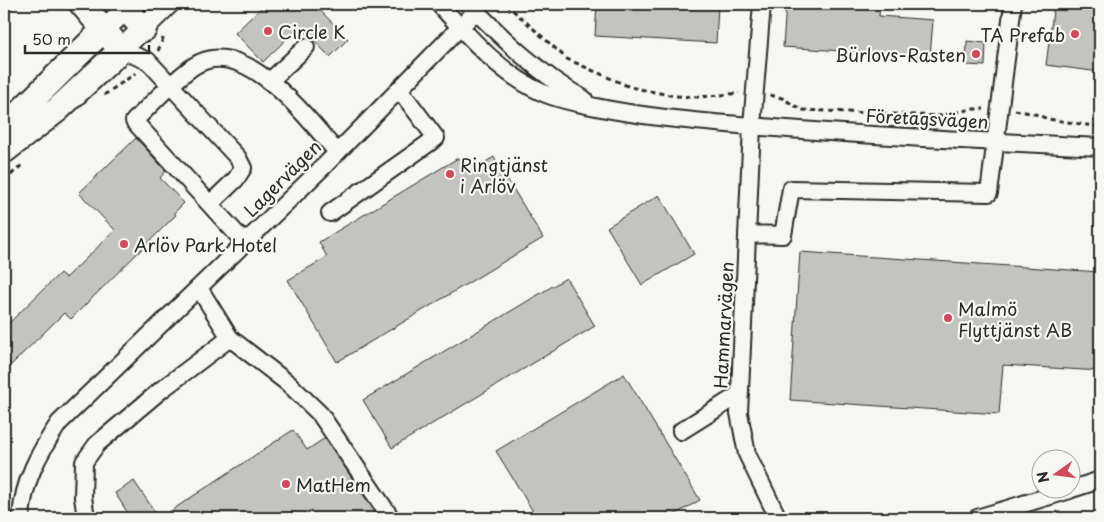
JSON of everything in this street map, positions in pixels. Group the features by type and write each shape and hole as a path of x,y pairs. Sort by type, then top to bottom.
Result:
{"highway":[{"path":"4,151 57,110 121,50 82,4"},
{"path":"126,5 144,28"},
{"path":"4,128 103,30"}],"main road":[{"path":"121,50 168,4"},
{"path":"103,30 126,5"}],"street":[{"name":"Företagsvägen","path":"439,4 461,29 505,69 540,92 560,99 646,117 994,142 1100,147"},
{"path":"752,126 762,4"},
{"path":"747,234 783,235 791,188 989,193 1013,4"},
{"name":"Företagsvägen","path":"472,7 517,51 567,90 599,107"},
{"name":"Lagervägen","path":"21,518 25,488 30,474 46,442 60,423 461,29 472,7"},
{"path":"271,80 306,47"},
{"path":"121,50 148,61 238,158 243,168 236,179 210,204"},
{"path":"245,243 134,120 195,66 219,59 246,66 271,80 337,152"},
{"path":"330,213 436,138 398,89"},
{"name":"Hammarvägen","path":"752,126 739,413 747,454 778,518"},
{"path":"199,288 230,338 289,384 320,414 391,518"},
{"path":"86,518 83,497 84,462 97,444 161,390 230,338"},
{"path":"681,431 740,394"},
{"path":"1082,486 1100,480"},
{"path":"977,518 1035,500"}],"path":[{"path":"506,4 567,59 630,87 674,96 701,98 733,93 754,94 782,98 802,110 939,116 972,109 1019,110 1048,119 1100,127"}],"building":[{"path":"265,4 314,4 348,39 330,57 300,26 263,62 235,33"},
{"path":"597,4 718,5 716,43 595,36"},
{"path":"786,4 880,4 879,16 933,20 930,57 783,47"},
{"name":"TA Prefab","path":"1054,4 1100,4 1100,72 1046,65"},
{"name":"Bürlovs-Rasten","path":"967,41 986,43 985,66 966,65"},
{"name":"Arlöv Park Hotel","path":"136,138 166,171 160,178 184,203 174,213 176,215 71,319 64,313 11,365 4,357 4,328 60,273 66,278 115,230 79,193"},
{"path":"494,157 543,238 337,362 288,280 327,257 319,242 458,158 467,173"},
{"path":"659,195 694,254 642,285 607,227"},
{"name":"Malmö Flyttjänst AB","path":"800,252 1100,272 1100,371 1003,365 999,414 790,400"},
{"path":"566,278 595,326 392,448 363,400"},
{"path":"624,374 700,500 669,518 537,518 496,451"},
{"name":"MatHem","path":"293,430 307,450 325,438 379,518 160,518"},
{"path":"134,481 159,518 131,518 115,493"}],"place":[{"name":"Circle K","path":"268,31"},
{"name":"TA Prefab","path":"1075,34"},
{"name":"Bürlovs-Rasten","path":"976,54"},
{"name":"Ringtjänst i Arlöv","path":"450,174"},
{"name":"Arlöv Park Hotel","path":"124,244"},
{"name":"Malmö Flyttjänst AB","path":"948,318"},
{"name":"MatHem","path":"286,484"}]}
